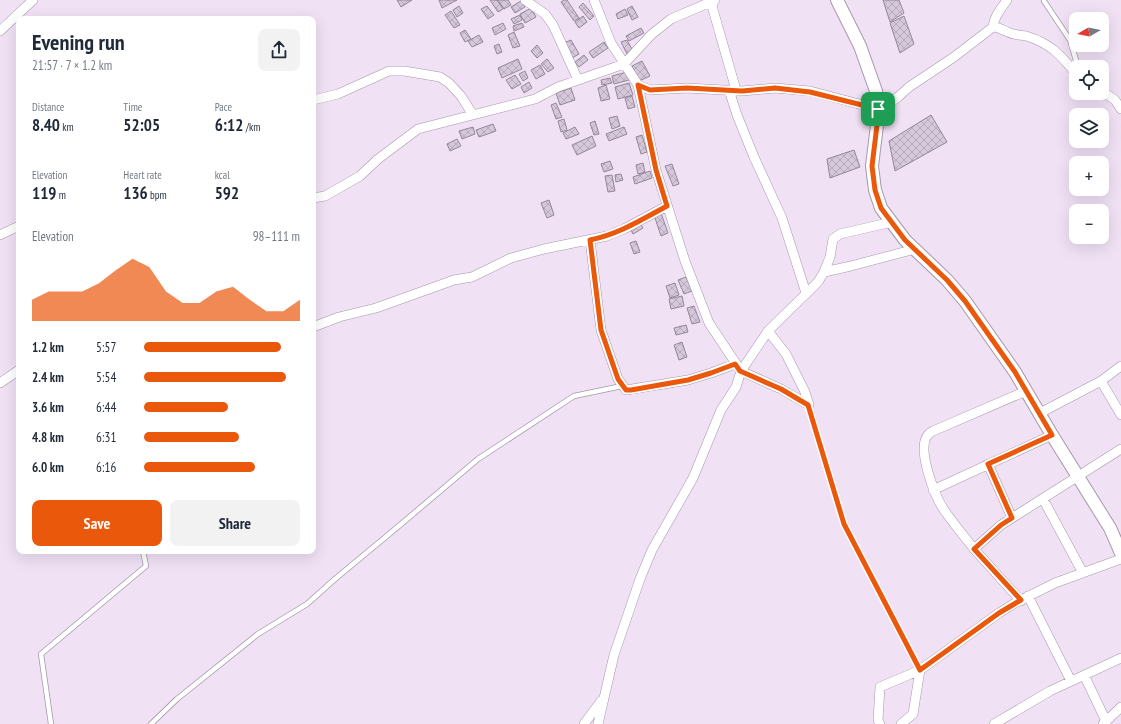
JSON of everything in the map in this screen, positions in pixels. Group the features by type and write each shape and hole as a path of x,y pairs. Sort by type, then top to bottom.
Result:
{"street":[{"path":"0,31 33,0"},
{"path":"525,0 545,14 553,25 578,80"},
{"path":"594,0 611,43 638,85 656,170 685,261 709,323 738,368 781,389 808,405"},
{"path":"316,198 325,196 360,176 378,159 418,129 535,99 558,87 624,64 652,34 671,19 714,0"},
{"path":"714,0 712,6 733,90 737,115 754,157 782,218 806,293"},
{"path":"837,0 860,46 876,91 878,117 872,166 875,190 881,208 905,240 947,280 965,301 1015,372 1110,528 1121,553"},
{"path":"993,27 993,21 997,13 1008,0"},
{"path":"638,85 650,90 687,88 733,90 775,88 810,92 878,109 887,105 909,86 954,57 993,27 998,27 1008,32 1028,37 1053,48 1069,65"},
{"path":"316,99 338,94 389,71 404,71 440,77 445,80 461,96 473,115"},
{"path":"1109,96 1115,100 1121,109"},
{"path":"316,326 339,316 376,308 454,280 472,277 511,258 544,249 590,240 624,230 667,206"},
{"path":"598,724 614,655 640,579 649,557 693,478 721,410 736,387 738,368 768,331 818,282 830,257 833,239 840,234 892,222"},
{"path":"0,235 16,227"},
{"path":"590,240 601,330 622,386 626,390 688,380 711,373 738,368"},
{"path":"824,272 915,249"},
{"path":"768,331 786,354 805,392 808,405"},
{"path":"1040,413 1101,381 1121,366"},
{"path":"0,383 16,372"},
{"path":"1101,381 1121,415"},
{"path":"1026,391 933,431 927,435 924,444 925,463 934,490 944,509 974,549 1024,598 1071,681"},
{"path":"934,490 1052,435"},
{"path":"974,549 1001,525 1121,449"},
{"path":"988,464 1012,518"},
{"path":"1043,499 1083,573"},
{"path":"880,724 878,720 880,688 920,670 999,613 1024,598 1055,584 1121,559"},
{"path":"994,724 1050,691 1121,658"},
{"path":"900,724 913,714 920,670"},
{"path":"1084,675 1104,722 1121,707"},
{"path":"584,724 605,696"}],"lane":[{"path":"1044,1 1070,40 1076,60"},
{"path":"151,724 177,699 258,634 307,604 478,459 574,396 622,386"},
{"path":"808,405 844,524 920,670"},
{"path":"51,724 41,654 146,566 144,554"}],"building":[{"path":"397,0 412,0 401,7"},
{"path":"439,0 457,0 442,8"},
{"path":"490,0 497,0 503,9 498,12"},
{"path":"498,0 508,0 511,5 504,9"},
{"path":"567,0 579,18 574,21 561,2"},
{"path":"883,0 899,0 904,13 890,22"},
{"path":"521,1 525,7 515,13 511,7"},
{"path":"583,3 594,16 590,20 579,7"},
{"path":"459,6 463,13 457,17 453,10"},
{"path":"487,6 494,15 488,19 481,9"},
{"path":"632,6 638,17 632,20 627,9"},
{"path":"531,8 536,17 525,23 520,14"},
{"path":"625,9 628,15 618,19 616,14"},
{"path":"451,11 460,25 454,28 445,15"},
{"path":"520,15 522,20 514,24 511,19"},
{"path":"583,16 587,22 579,28 575,22"},
{"path":"904,16 914,44 900,53 890,23"},
{"path":"503,23 506,29 495,35 492,28"},
{"path":"522,23 524,27 514,31 513,26"},
{"path":"641,28 644,33 629,41 626,36"},
{"path":"465,30 471,39 465,42 460,33"},
{"path":"514,32 520,46 513,48 508,35"},
{"path":"479,35 483,42 472,47 468,41"},
{"path":"571,40 579,54 572,58 564,43"},
{"path":"627,40 633,51 627,54 621,42"},
{"path":"604,42 608,48 593,58 589,52"},
{"path":"499,44 502,52 497,54 494,46"},
{"path":"537,45 543,53 537,58 531,51"},
{"path":"584,55 588,60 579,67 575,62"},
{"path":"518,59 522,69 502,78 498,68"},
{"path":"547,59 554,68 548,72 541,64"},
{"path":"642,61 650,76 639,81 632,66"},
{"path":"540,65 545,74 536,79 531,70"},
{"path":"525,71 528,78 523,81 519,74"},
{"path":"627,72 629,80 614,84 612,76"},
{"path":"515,75 521,84 512,89 506,80"},
{"path":"610,78 612,83 602,85 601,80"},
{"path":"529,82 532,88 524,93 521,87"},
{"path":"629,83 633,95 618,99 615,87"},
{"path":"606,85 610,99 601,101 598,88"},
{"path":"571,88 575,100 560,105 556,93"},
{"path":"632,96 635,107 628,109 625,98"},
{"path":"556,103 562,117 556,119 551,105"},
{"path":"931,115 947,142 895,171 889,141"},
{"path":"617,116 620,126 612,129 609,118"},
{"path":"564,119 567,130 561,132 558,121"},
{"path":"595,121 599,134 594,135 590,123"},
{"path":"493,124 496,131 479,137 476,130"},
{"path":"473,127 475,134 462,139 459,131"},
{"path":"575,127 579,134 566,139 563,133"},
{"path":"624,127 627,134 609,141 606,134"},
{"path":"642,135 647,152 641,154 636,137"},
{"path":"592,136 596,146 577,155 572,145"},
{"path":"457,139 461,146 450,151 447,144"},
{"path":"854,150 860,167 830,178 827,159"},
{"path":"610,161 613,169 604,172 601,164"},
{"path":"643,163 645,172 638,174 636,165"},
{"path":"672,164 679,184 673,186 665,166"},
{"path":"650,171 652,178 635,184 633,177"},
{"path":"621,174 623,180 616,182 615,175"},
{"path":"612,175 615,191 608,192 605,176"},
{"path":"549,200 554,215 547,218 541,203"},
{"path":"661,213 668,233 661,236 654,215"},
{"path":"640,223 643,228 633,234 630,228"},
{"path":"636,241 640,252 634,254 630,243"},
{"path":"686,277 692,291 684,294 678,280"},
{"path":"675,283 679,295 670,298 666,286"},
{"path":"682,296 684,306 671,309 669,299"},
{"path":"694,306 700,322 692,324 687,308"},
{"path":"686,325 688,332 676,335 674,328"},
{"path":"682,342 687,357 679,360 674,345"}],"route":[{"path":"638,85 650,90 687,88 742,91 775,88 810,92 878,109 872,166 875,190 881,208 905,240 947,280 965,301 1015,372 1052,435 988,464 1012,518 1001,525 974,549 1021,600 999,613 920,670 844,524 808,405 781,389 740,371 735,364 688,380 626,390 618,379 601,330 590,240 624,230 667,206 656,170 638,85"}]}
